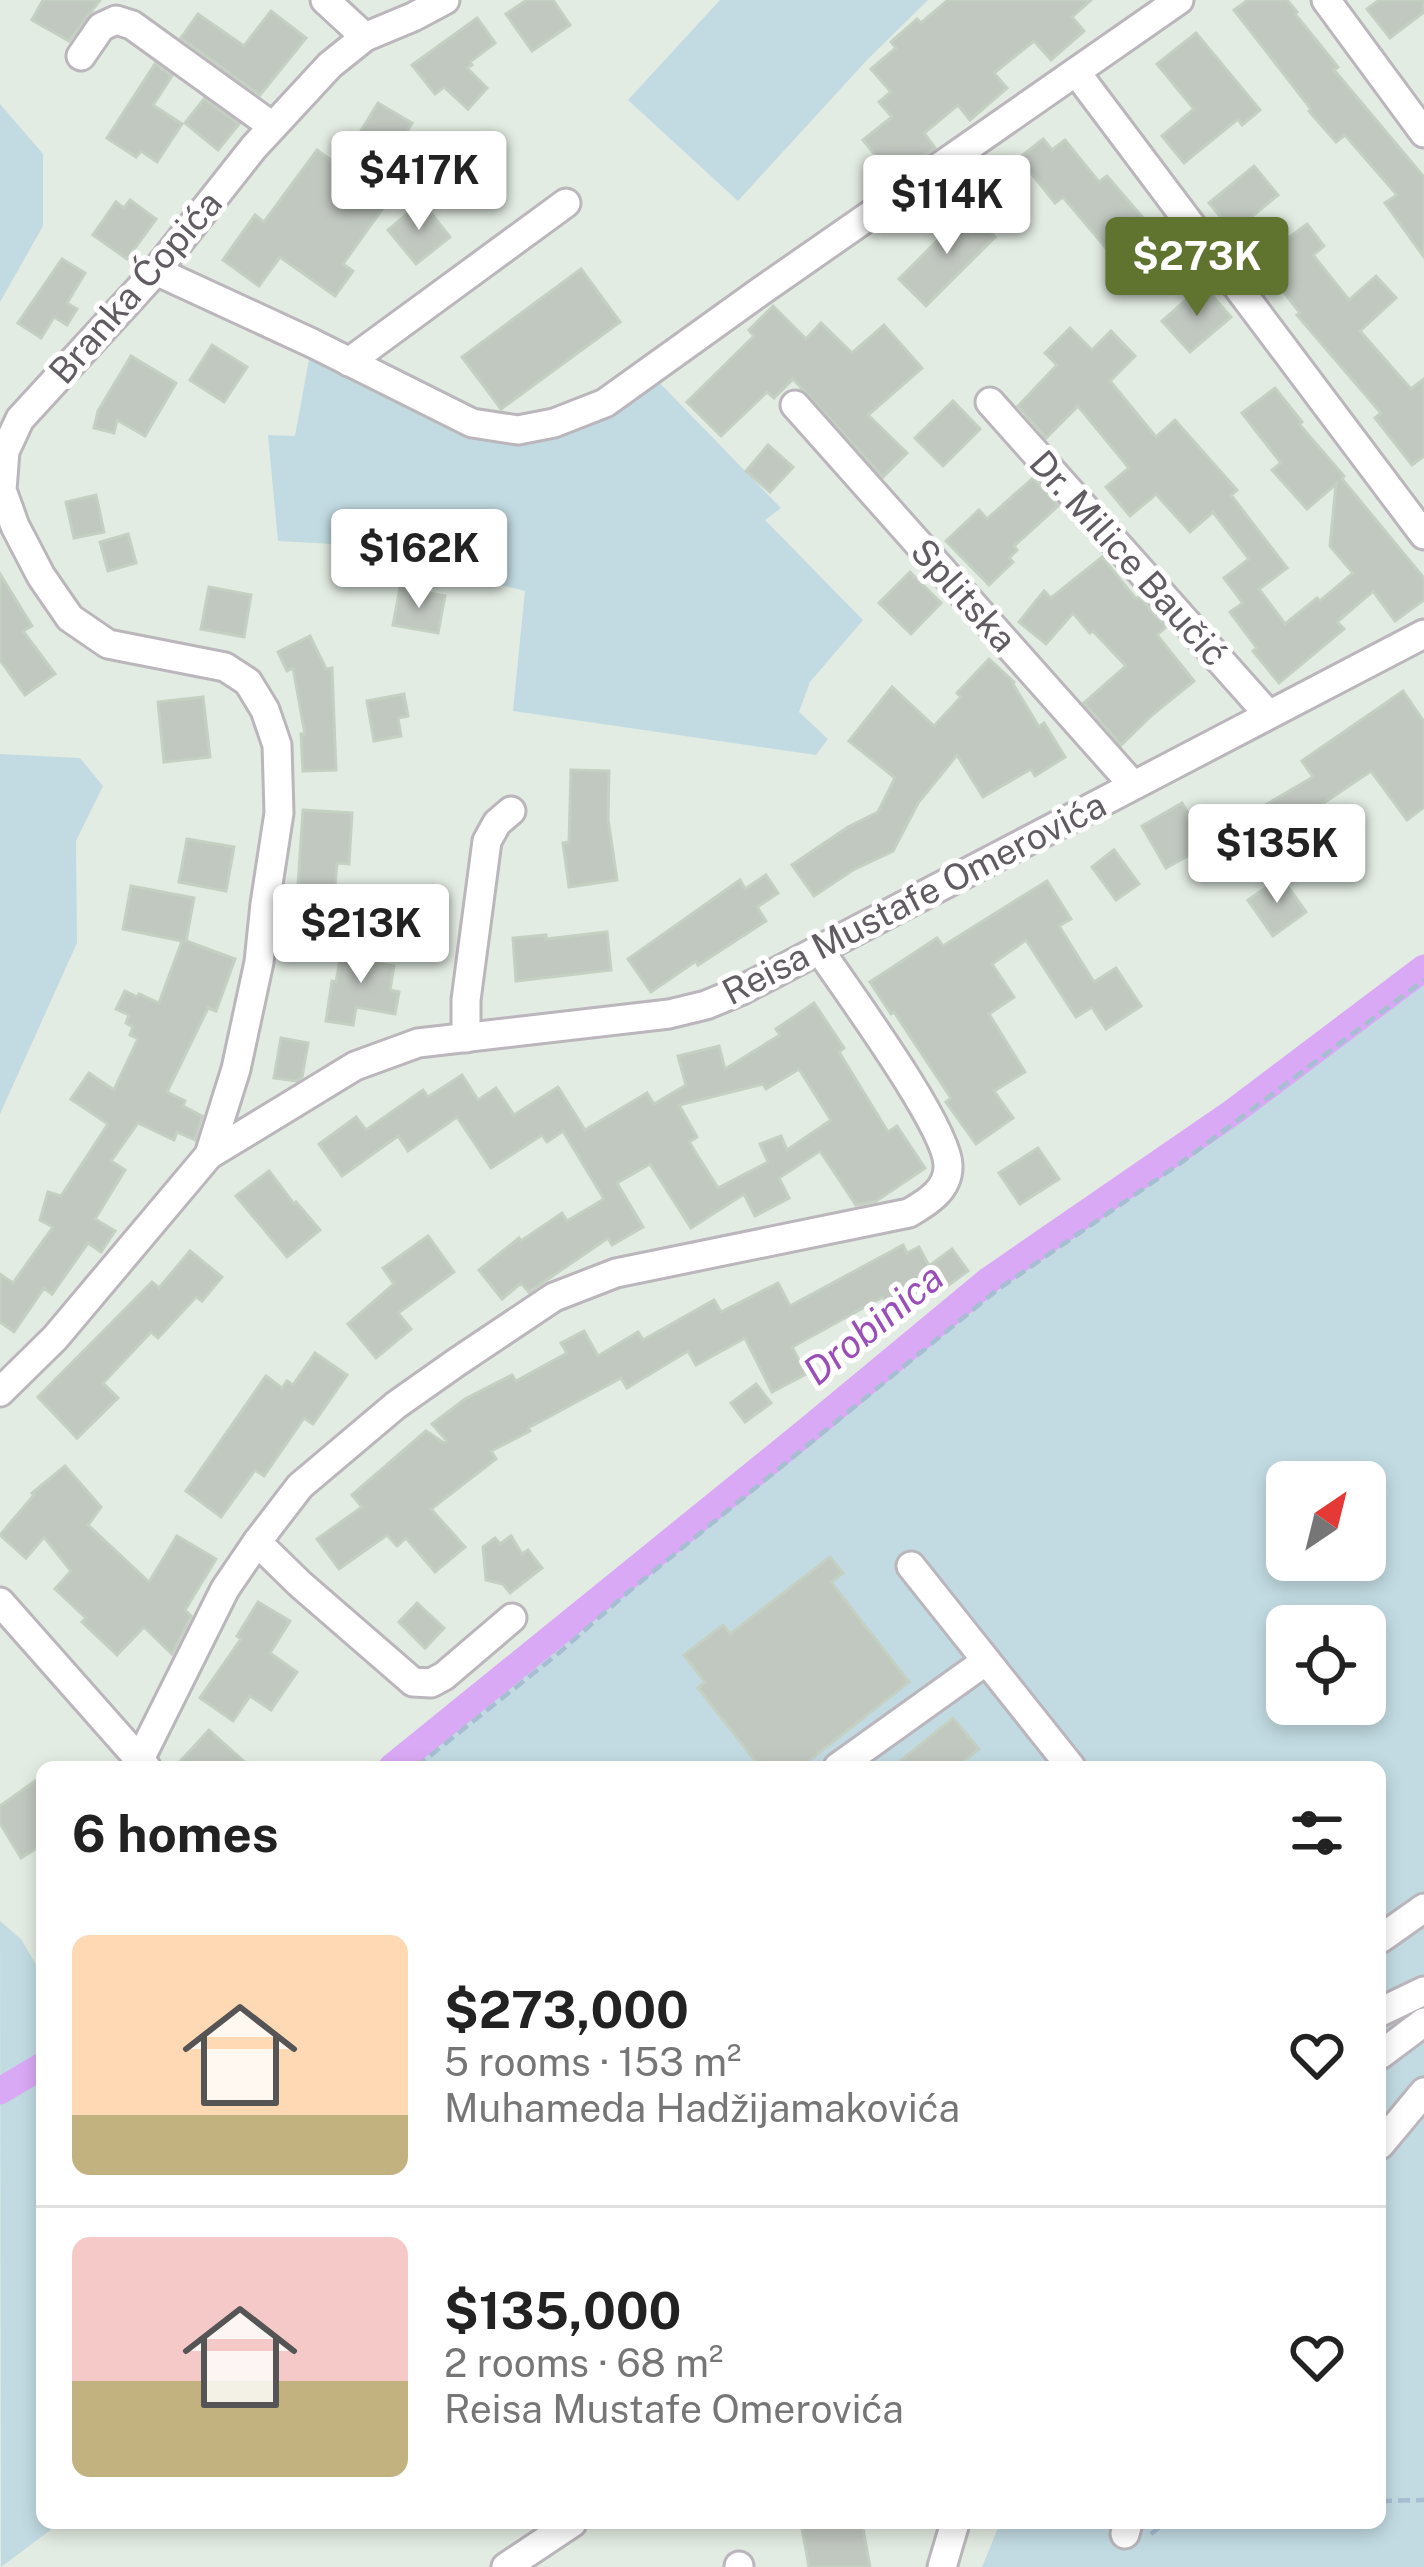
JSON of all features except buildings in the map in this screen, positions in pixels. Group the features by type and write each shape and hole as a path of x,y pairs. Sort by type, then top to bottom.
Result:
{"street":[{"path":"325,0 365,38"},
{"name":"Branka Ćopića","path":"209,1155 236,1069 260,962 279,813 278,745 248,682 225,667 108,644 70,618 15,526 2,490 5,451 20,419 156,271 272,125 330,64 365,38 445,0"},
{"path":"156,271 472,423 518,430 554,423 605,403 1179,0"},
{"path":"1326,0 1414,101 1424,133"},
{"path":"81,56 101,26 116,20 132,25 272,125"},
{"path":"1076,73 1424,535"},
{"path":"349,362 566,203"},
{"name":"Dr. Milice Baučić","path":"990,402 1268,714"},
{"name":"Splitska","path":"795,406 1133,785"},
{"name":"Reisa Mustafe Omerovića","path":"0,1393 55,1339 209,1155 355,1066 418,1043 669,1014 706,1005 1424,634"},
{"path":"466,1038 466,1000 487,841 511,811"},
{"path":"144,1761 226,1588 300,1486 354,1438 457,1362 554,1298 616,1273 909,1213 938,1192 949,1161 941,1139 818,949"},
{"path":"257,1542 413,1682 430,1683 444,1676 512,1618"},
{"path":"910,1566 1066,1761"},
{"path":"0,1602 141,1761"},
{"path":"846,1761 986,1661"},
{"path":"1386,1935 1424,1909"},
{"path":"1386,2009 1424,1991"},
{"path":"1386,2051 1424,2023"},
{"path":"1386,2138 1424,2092"},
{"path":"506,2567 563,2529"},
{"path":"942,2567 953,2529"}],"path":[{"path":"424,1761 997,1290 1182,1162 1424,980"},
{"path":"1386,2501 1424,2500"}],"shaded area":[{"path":"720,0 928,0 738,201 628,100"},
{"path":"0,104 43,154 43,226 0,302"},
{"path":"312,343 518,430 649,372 781,508 765,520 863,620 810,682 799,712 828,739 816,755 513,711 525,591 451,573 388,547 278,541 268,435 295,436"},
{"path":"0,754 80,758 103,786 76,841 77,943 0,1114"},
{"path":"1424,968 1424,2567 982,2567 998,2529 1386,2529 1386,1761 399,1761 989,1280"},
{"path":"0,1921 21,1939 36,1965 36,2529 52,2529 1,2567"}],"waterway":[{"name":"Drobinica","path":"399,1761 989,1280 1233,1112 1424,968"},
{"name":"Drobinica","path":"0,2091 36,2070"}]}
